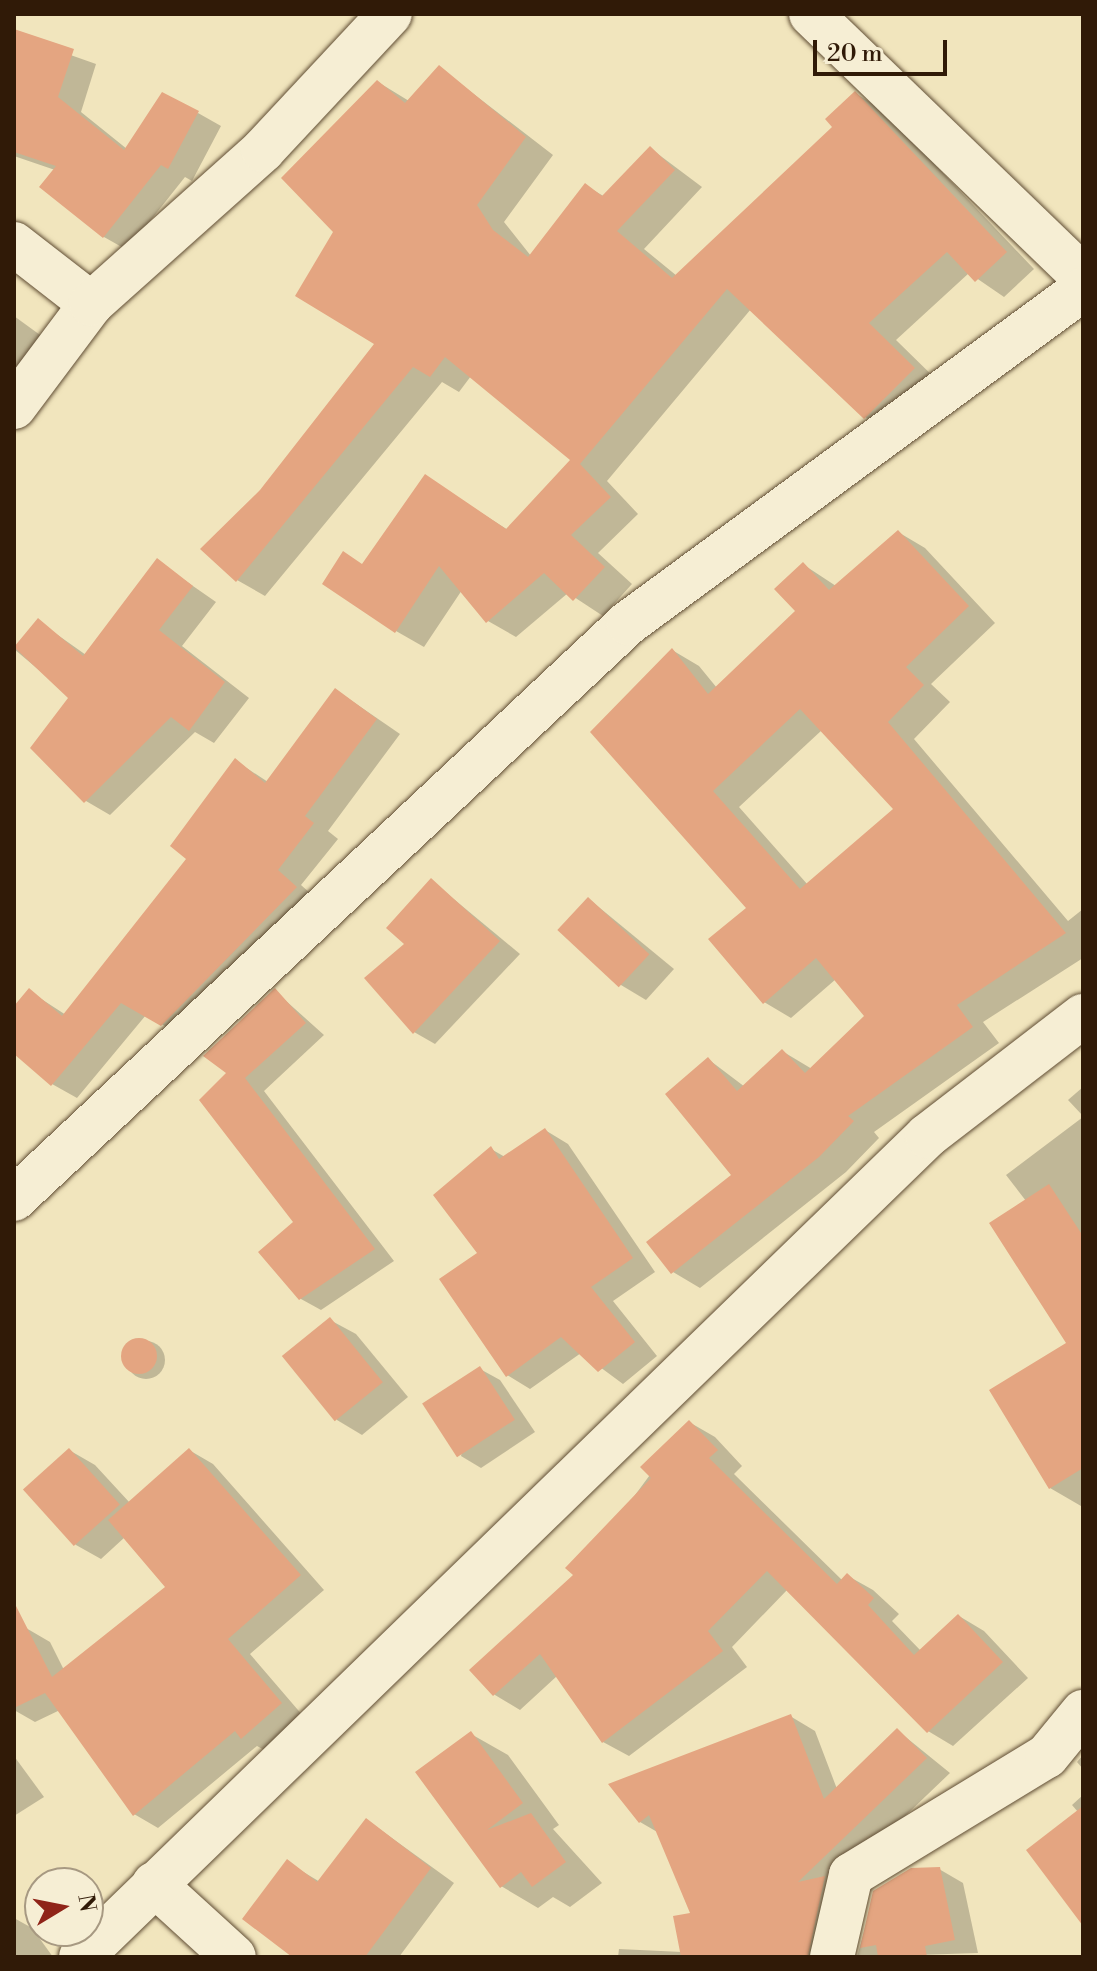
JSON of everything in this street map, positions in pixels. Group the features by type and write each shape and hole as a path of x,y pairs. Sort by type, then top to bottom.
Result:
{"street":[{"path":"14,407 91,304 263,150 390,14"},
{"path":"811,14 846,28 1083,277"},
{"path":"14,244 91,304"},
{"path":"14,1199 628,623 1083,289"},
{"path":"81,1957 927,1136 1083,1016"},
{"path":"832,1957 851,1875 1047,1756 1083,1712"},
{"path":"154,1884 234,1957"}],"building":[{"path":"14,29 74,49 58,97 124,150 162,92 199,111 168,169 161,165 103,238 39,187 56,166 14,152"},
{"path":"439,65 526,137 477,205 493,230 528,257 585,183 602,196 650,146 675,170 617,231 672,278 832,127 825,119 855,91 1007,252 975,282 947,252 869,323 915,368 864,419 727,289 580,464 611,497 571,535 605,567 573,601 544,573 486,623 439,566 395,633 322,584 343,551 362,564 425,474 506,529 570,460 445,357 430,377 413,367 236,582 200,549 260,490 374,344 295,296 333,232 281,178 377,80 405,103"},
{"path":"898,530 969,606 906,667 924,685 888,722 1066,933 957,1005 973,1027 848,1116 854,1121 819,1157 671,1274 646,1242 731,1175 665,1094 708,1057 737,1091 782,1049 805,1073 864,1016 816,958 763,1004 708,939 746,908 590,732 672,648 708,694 795,611 774,589 803,562 829,590","holes":["800,709 893,809 800,889 713,791"]},
{"path":"157,558 193,586 159,630 225,682 189,731 171,717 84,803 30,748 68,698 14,647 38,618 83,656"},
{"path":"335,688 377,719 305,816 314,823 278,870 297,887 161,1026 121,1003 51,1086 14,1054 14,1006 29,988 62,1016 186,859 170,846 235,758 265,783"},
{"path":"431,878 500,941 413,1034 364,978 404,944 386,928"},
{"path":"588,897 649,954 619,987 557,930"},
{"path":"275,988 306,1023 245,1078 375,1249 299,1300 258,1252 293,1222 199,1100 226,1073 203,1056"},
{"path":"545,1128 633,1258 591,1287 635,1342 598,1372 561,1337 506,1377 439,1279 477,1253 433,1195 491,1146 499,1159"},
{"path":"1049,1184 1083,1236 1083,1468 1049,1489 989,1390 1066,1343 989,1223"},
{"path":"330,1317 383,1382 335,1421 282,1356"},
{"path":"139,1338 152,1343 157,1356 152,1369 139,1374 126,1369 121,1356 126,1343"},
{"path":"480,1366 515,1420 457,1457 422,1404"},
{"path":"689,1420 718,1450 709,1458 837,1584 847,1573 874,1598 868,1605 914,1655 958,1614 1003,1662 927,1733 767,1571 708,1631 723,1651 602,1743 540,1654 493,1696 469,1670 573,1575 565,1568 651,1478 640,1467"},
{"path":"69,1448 120,1504 74,1546 23,1489"},
{"path":"189,1448 301,1575 228,1639 282,1703 241,1739 235,1731 133,1816 45,1693 14,1708 14,1602 52,1677 165,1587 108,1520"},
{"path":"791,1714 824,1799 897,1728 927,1758 798,1882 825,1876 808,1956 681,1957 673,1916 690,1913 649,1815 639,1823 608,1784"},
{"path":"471,1731 523,1803 487,1830 531,1813 566,1862 532,1887 521,1872 500,1888 415,1772"},
{"path":"1083,1806 1083,1926 1026,1850"},
{"path":"366,1818 431,1868 365,1957 292,1957 242,1919 287,1859 317,1882"},
{"path":"940,1867 955,1940 925,1946 927,1957 878,1957 876,1945 860,1948 873,1891 911,1868"}]}
